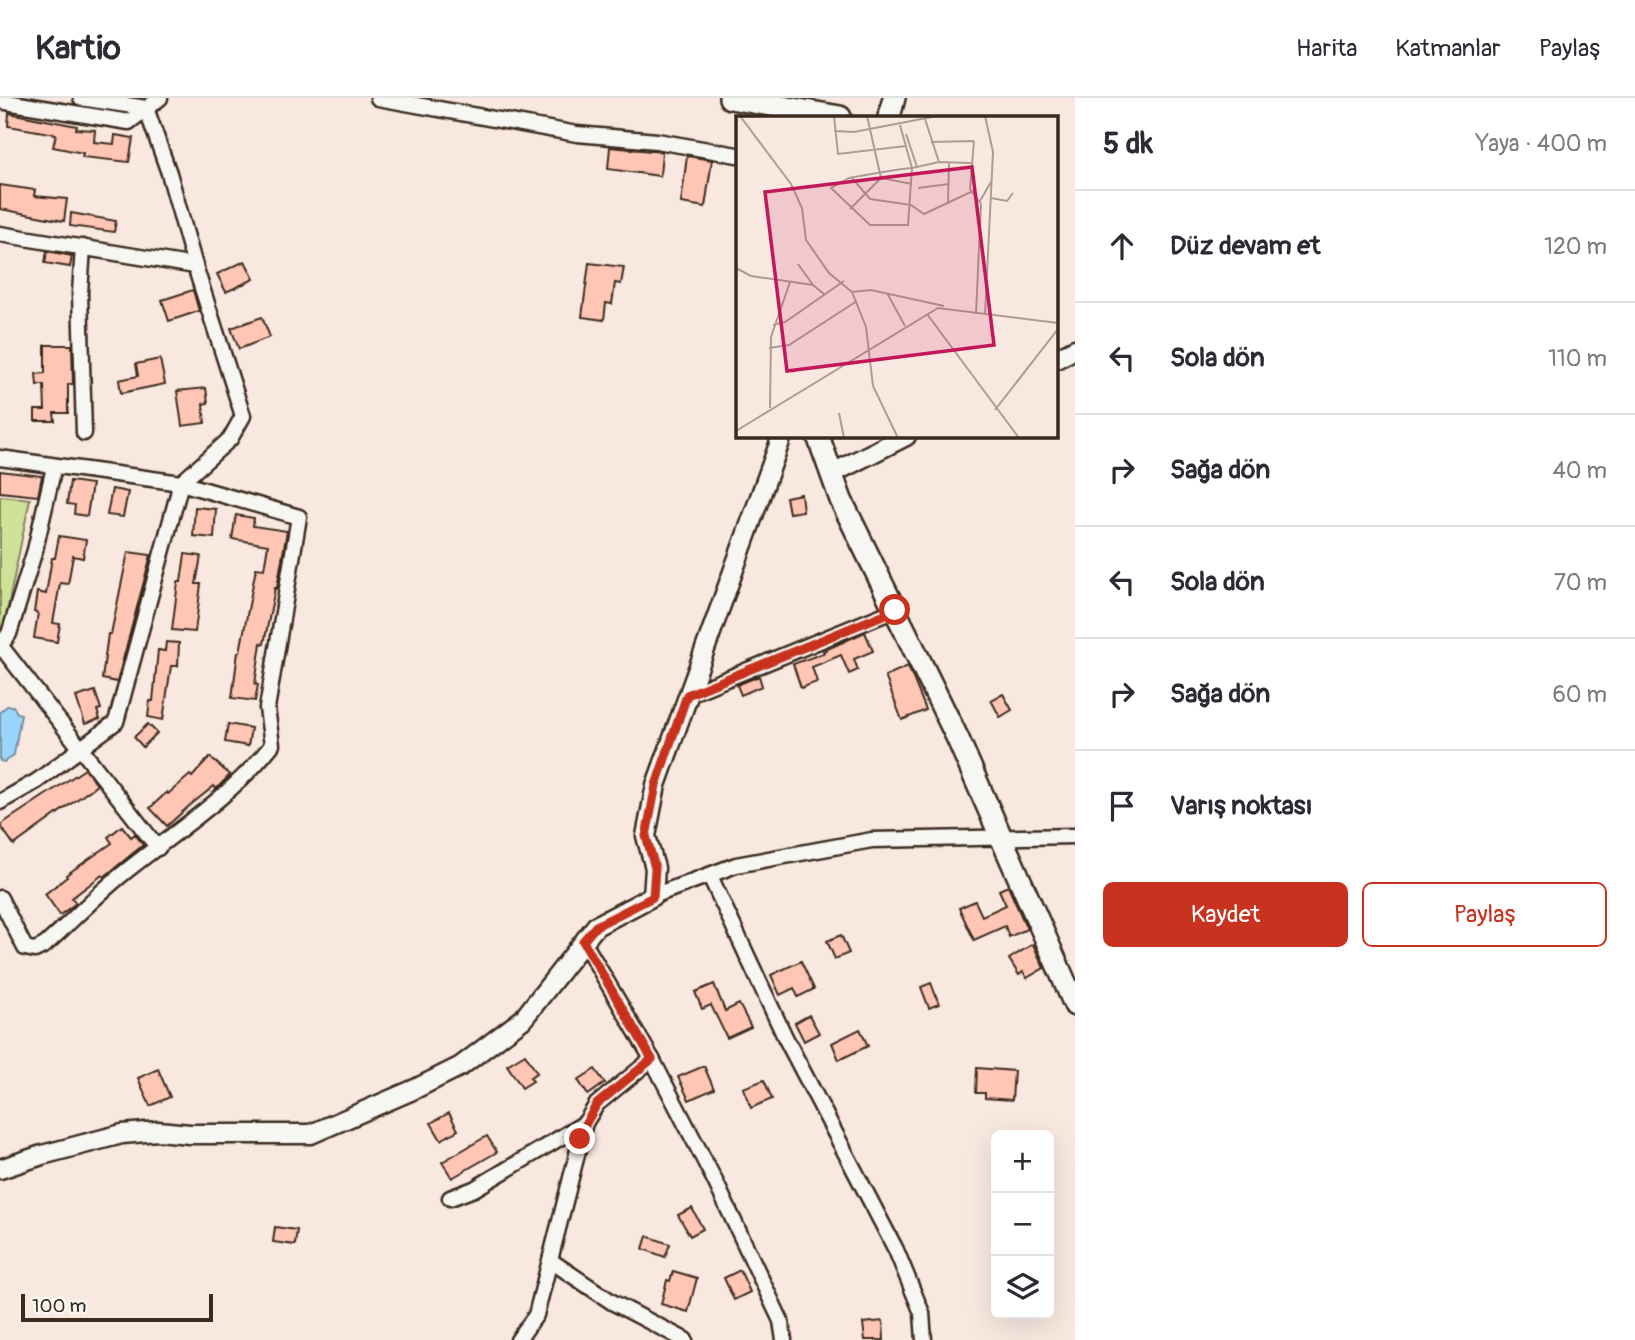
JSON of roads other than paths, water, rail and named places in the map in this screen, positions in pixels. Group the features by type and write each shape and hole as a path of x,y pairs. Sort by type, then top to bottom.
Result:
{"main road":[{"path":"730,98 834,116"},
{"path":"889,116 894,98"},
{"path":"819,438 841,500 957,737 1075,1005"}],"street":[{"path":"81,98 146,108"},
{"path":"0,101 129,122 160,98"},
{"path":"378,98 577,134 657,141 736,155"},
{"path":"0,802 37,781 116,722 181,483 230,439 243,416 195,267 169,173 146,108"},
{"path":"0,234 195,267"},
{"path":"83,247 80,293 84,433"},
{"path":"1058,358 1075,349"},
{"path":"653,897 655,868 646,836 656,785 781,438"},
{"path":"831,474 902,438"},
{"path":"0,458 181,483 299,517 267,708 272,745 256,766 124,873 45,945 35,950 25,948 0,898"},
{"path":"54,467 35,550 9,634 0,646 158,848"},
{"path":"687,695 895,610"},
{"path":"0,1169 122,1134 158,1131 190,1134 311,1134 461,1066 523,1019 596,926 653,897 736,865 872,840 1075,836"},
{"path":"710,876 785,1037 895,1250 922,1313 924,1340"},
{"path":"583,941 652,1059 715,1181 781,1321 784,1340"},
{"path":"518,1340 536,1315 586,1123 597,1104 652,1059"},
{"path":"450,1198 474,1189 586,1123"},
{"path":"551,1261 612,1302 685,1340"}],"water":[{"path":"7,706 13,706 17,713 21,714 14,755 4,762 0,761 0,712"}]}
